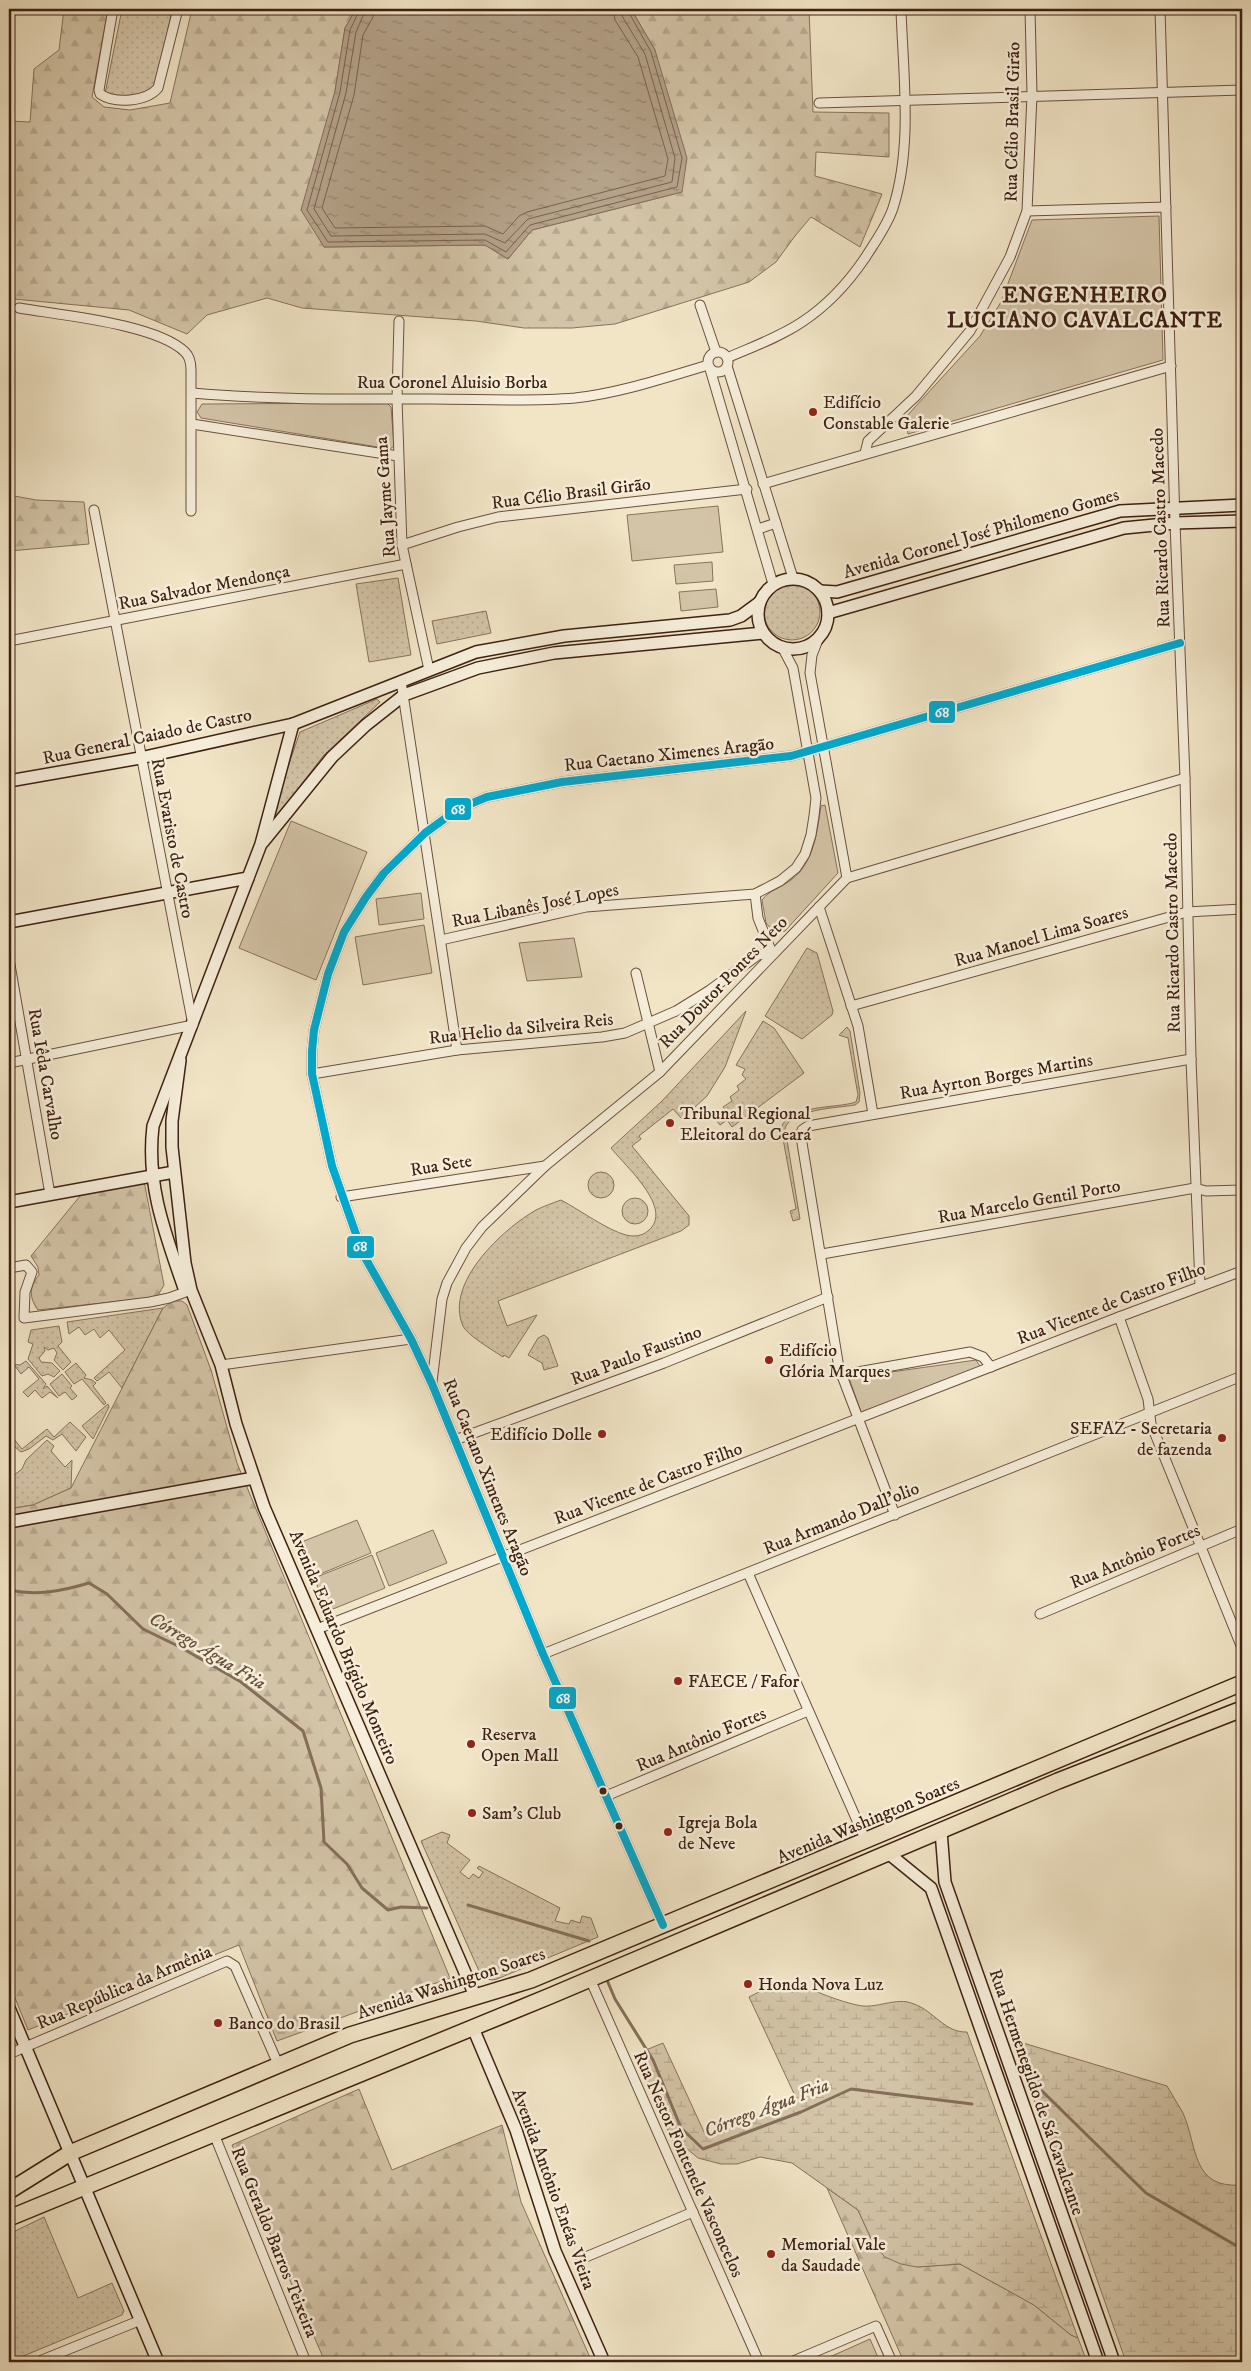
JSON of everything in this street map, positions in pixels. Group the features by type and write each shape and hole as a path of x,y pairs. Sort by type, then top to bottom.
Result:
{"highway":[{"name":"Avenida Washington Soares","path":"9,2191 70,2154 278,2064 380,2024 476,1998 532,1980 1242,1683"},
{"path":"9,2218 590,1979 1067,1778 1242,1709"}],"main road":[{"name":"Avenida Coronel José Philomeno Gomes","path":"820,591 837,592 1131,509 1242,505"},
{"path":"1089,521 1093,536"},
{"name":"Avenida Coronel José Philomeno Gomes","path":"828,613 969,571 1134,526 1242,521"},
{"path":"965,556 969,571"},
{"path":"794,578 808,582 820,591 826,601 828,613 826,626 819,637 802,648 782,647 771,642 763,633 758,618 760,602 765,592 773,584 794,578"},
{"path":"293,724 476,652 564,636 730,620 741,616 760,602"},
{"path":"664,626 664,643"},
{"path":"261,844 332,757 366,725 404,695 478,668 554,653 763,633"},
{"path":"517,644 520,660"},
{"name":"Rua General Caiado de Castro","path":"9,782 140,758 293,724"},
{"name":"Avenida Eduardo Brígido Monteiro","path":"293,724 261,844 180,1060 153,1126 150,1154 151,1175 168,1242 188,1290 197,1303 221,1365 236,1424 254,1478 316,1628 476,1998"},
{"path":"9,922 248,878"},
{"name":"Avenida Eduardo Brígido Monteiro","path":"180,1060 172,1121 174,1172 188,1290"},
{"path":"9,1202 174,1172"},
{"path":"9,1522 254,1478"},
{"name":"Rua Hermenegildo de Sá Cavalcante","path":"941,1831 945,1882 1114,2362"},
{"path":"888,1853 931,1888 945,1882"},
{"name":"Rua Hermenegildo de Sá Cavalcante","path":"931,1888 1098,2362"},
{"path":"9,2008 158,2362"},
{"name":"Avenida Antônio Enéas Vieira","path":"472,2028 516,2130 555,2252 604,2362"}],"street":[{"path":"113,9 99,90 100,94 106,98 125,100 149,94 158,88 178,9"},
{"path":"709,367 717,372 727,362 801,324 839,292 857,270 877,239 892,210 900,182 904,140 901,9"},
{"name":"Rua Célio Brasil Girão","path":"865,453 868,441 916,396 970,330 1010,257 1027,211 1032,95 1030,9"},
{"name":"Rua Ricardo Castro Macedo","path":"1160,9 1174,507 1185,778 1195,1188 1200,1286"},
{"path":"819,103 1242,90"},
{"path":"1027,211 1166,207"},
{"path":"700,305 716,352"},
{"path":"19,308 130,327 185,352 190,362 192,393 191,511"},
{"name":"Rua Jayme Gama","path":"399,321 397,399 402,545 428,670"},
{"path":"716,352 720,352 727,362 754,455 794,578"},
{"path":"716,352 709,357 709,367 738,460 773,584"},
{"path":"764,484 865,453 1171,366"},
{"name":"Rua Coronel Aluisio Borba","path":"192,393 397,399 576,398 646,384 709,367"},
{"path":"192,424 398,456"},
{"path":"738,460 754,455"},
{"name":"Rua Célio Brasil Girão","path":"402,545 458,527 498,517 746,489"},
{"name":"Rua Evaristo de Castro","path":"94,510 140,758 193,1025"},
{"path":"758,529 776,523"},
{"name":"Rua Salvador Mendonça","path":"9,642 406,564"},
{"path":"819,637 812,655 810,673 847,878"},
{"name":"Rua Caetano Ximenes Aragão","path":"663,1925 543,1654 432,1384 411,1339 363,1254 332,1166 312,1074 314,1030 328,974 344,932 384,873 425,833 458,809 487,797 562,782 791,756 809,752 1180,643"},
{"path":"772,953 758,918 755,894 780,881 796,868 805,854 811,835 816,798 793,668 782,647"},
{"path":"401,681 457,1050"},
{"name":"Rua Doutor Pontes Neto","path":"432,1384 442,1298 456,1265 482,1227 545,1166 660,1072 772,953 847,878 1185,778"},
{"path":"816,798 831,794"},
{"name":"Rua Libanês José Lopes","path":"441,940 586,907 629,902 755,894"},
{"path":"819,907 858,1026 874,1114"},
{"name":"Rua Manoel Lima Soares","path":"851,1006 1187,912 1242,909"},
{"name":"Rua Helio da Silveira Reis","path":"312,1074 457,1050 602,1037 624,1033 676,1011 710,990 758,955 772,953"},
{"name":"Rua Iêda Carvalho","path":"9,959 50,1194"},
{"path":"636,973 660,1072"},
{"path":"9,1063 193,1025"},
{"name":"Rua Ayrton Borges Martins","path":"822,1254 801,1137 802,1130 808,1126 1191,1059"},
{"name":"Rua Sete","path":"342,1197 545,1166"},
{"name":"Rua Marcelo Gentil Porto","path":"822,1254 1195,1188 1206,1191 1242,1190"},
{"path":"822,1254 841,1375 895,1515"},
{"path":"9,1268 26,1265 32,1272 25,1292 24,1318 150,1302 169,1298 188,1290"},
{"name":"Rua Vicente de Castro Filho","path":"316,1628 503,1558 1119,1316 1242,1271"},
{"name":"Rua Paulo Faustino","path":"455,1440 664,1363 828,1297"},
{"path":"1119,1316 1148,1398 1150,1424 1202,1545 1242,1648"},
{"path":"221,1365 411,1339"},
{"path":"841,1375 970,1352 983,1357 991,1367"},
{"name":"Rua Armando Dall'olio","path":"543,1654 1242,1376"},
{"name":"Rua Antônio Fortes","path":"1040,1614 1242,1529"},
{"path":"748,1573 866,1841"},
{"name":"Rua Antônio Fortes","path":"606,1796 808,1711"},
{"name":"Rua República da Armênia","path":"9,2054 227,1961 235,1966 278,2064"},
{"name":"Rua Nestor Fontenele Vasconcelos","path":"590,1979 759,2362"},
{"name":"Rua Geraldo Barros Teixeira","path":"214,2134 306,2362"},
{"path":"581,2259 693,2212"},
{"path":"37,2362 141,2320"},
{"path":"791,2362 876,2326 892,2362"}],"green space":[{"path":"64,9 108,9 92,97 104,107 130,110 170,103 192,9 356,9 345,28 335,91 324,247 485,245 508,259 532,230 682,192 655,50 631,9 809,9 813,112 889,113 889,157 816,152 815,176 882,194 860,247 811,217 776,262 749,282 615,324 572,328 524,328 476,321 302,308 267,298 207,315 187,334 129,310 14,299 9,322 9,121 30,122 34,69 59,50"},
{"path":"122,9 172,9 158,84 153,90 141,96 127,97 105,94"},
{"path":"1159,216 1163,360 908,434 905,418 980,336 1001,302 1032,220"},
{"path":"387,403 391,407 394,446 390,449 201,418 197,412 202,404"},
{"path":"9,495 36,500 84,502 89,544 9,551"},
{"path":"718,506 723,552 632,561 627,515"},
{"path":"712,562 713,581 676,584 674,565"},
{"path":"398,578 411,655 369,662 356,584"},
{"path":"792,584 803,586 812,592 818,601 820,612 818,623 812,632 803,638 792,640 781,638 772,632 766,623 764,612 766,601 772,592 781,586"},
{"path":"716,589 718,607 681,611 679,592"},
{"path":"486,611 491,633 437,644 432,621"},
{"path":"377,699 380,702 323,756 278,815 275,815 273,810 300,732"},
{"path":"825,805 838,873 785,931 774,932 766,923 762,900 768,894 791,880 805,865 813,846 821,806"},
{"path":"291,821 367,852 316,980 239,948"},
{"path":"421,893 424,919 379,925 376,899"},
{"path":"424,925 432,973 363,985 355,937"},
{"path":"574,938 582,977 527,981 519,943"},
{"path":"807,948 817,953 833,1011 832,1015 802,1039 765,1016"},
{"path":"746,1011 725,1067 707,1096 682,1119 673,1109 639,1136 641,1139 632,1146 689,1216 689,1225 681,1231 498,1301 507,1326 537,1315 509,1358 504,1355 503,1357 481,1343 465,1330 459,1309 462,1292 469,1275 493,1244 508,1230 536,1210 561,1200 602,1224 626,1235 635,1236 648,1231 655,1222 656,1211 652,1200 636,1176 611,1148 662,1101"},
{"path":"763,1021 774,1028 804,1073 732,1127 727,1120 720,1125 715,1119 726,1111 723,1107 732,1101 730,1097 739,1090 737,1086 746,1079 742,1075 745,1069 736,1065"},
{"path":"847,1027 850,1031 860,1093 859,1102 855,1105 805,1113 789,1122 785,1128 800,1219 793,1221 790,1211 796,1209 781,1128 786,1120 803,1111 856,1102 858,1095 848,1038 839,1035"},
{"path":"601,1172 610,1176 614,1185 610,1194 601,1198 592,1194 588,1185 592,1176"},
{"path":"144,1181 164,1285 157,1297 38,1310 31,1292 33,1284 39,1275 38,1267 31,1256 80,1196"},
{"path":"635,1198 644,1202 648,1211 644,1220 635,1224 626,1220 622,1211 626,1202"},
{"path":"173,1301 182,1301 187,1305 211,1370 237,1463 450,1978 277,2041 239,1945 28,2030 9,1983 9,1509 33,1505 71,1488 163,1308"},
{"path":"163,1308 122,1388 109,1372 97,1381 94,1378 125,1350 109,1330 100,1338 94,1329 85,1335 79,1327 69,1334 67,1322"},
{"path":"59,1326 62,1342 58,1346 71,1362 63,1370 54,1360 57,1353 54,1348 48,1350 44,1347 45,1351 39,1358 41,1362 52,1363 60,1371 54,1377 48,1374 42,1376 28,1359 33,1344 28,1342 31,1330"},
{"path":"544,1335 548,1338 558,1366 544,1370 542,1363 528,1355 538,1338"},
{"path":"976,1360 981,1368 861,1412 849,1378"},
{"path":"26,1361 46,1384 43,1389 47,1386 58,1398 50,1392 42,1398 35,1390 28,1397 23,1392 39,1379 29,1367 21,1374 15,1366 9,1371 9,1364 20,1365"},
{"path":"76,1363 86,1375 84,1378 96,1383 93,1386 106,1403 104,1405 82,1379 74,1384 65,1372"},
{"path":"62,1374 72,1386 70,1388 77,1396 72,1400 65,1392 59,1396 50,1384"},
{"path":"108,1404 109,1407 93,1439 82,1426"},
{"path":"70,1422 86,1437 76,1451 62,1434 53,1440 46,1436 29,1449 21,1452 9,1442 9,1433 22,1449 47,1429 54,1437"},
{"path":"47,1440 54,1446 51,1451 65,1467 72,1460 71,1488 33,1505 9,1509 9,1479 22,1469 26,1460"},
{"path":"357,1520 371,1553 313,1577 299,1543"},
{"path":"433,1530 447,1563 389,1586 376,1553"},
{"path":"372,1555 385,1588 328,1611 314,1578"},
{"path":"442,1832 450,1835 447,1843 470,1860 460,1872 469,1879 473,1874 479,1878 483,1872 477,1868 479,1866 560,1908 555,1921 569,1924 571,1920 580,1923 582,1916 591,1918 598,1937 497,1979 491,1980 486,1978 479,1971 421,1841"},
{"path":"799,1985 857,2005 871,2006 900,2001 907,2002 928,2011 952,2029 967,2032 1078,2338 1071,2335 1034,2305 960,2264 917,2267 901,2264 885,2257 874,2245 858,2210 792,2163 760,2157 737,2164 721,2164 698,2158 680,2143 672,2140 636,2054 663,2043 705,2134 797,2100 749,1997 769,1987"},
{"path":"1013,2040 1167,2086 1183,2113 1199,2163 1205,2173 1213,2180 1225,2184 1242,2185 1242,2362 1126,2362"},
{"path":"359,2089 392,2170 502,2125 521,2202 592,2362 325,2362 232,2145"},
{"path":"827,2188 858,2210 874,2245 917,2267 960,2264 1034,2305 1071,2335 1078,2338 1087,2362 904,2362"},
{"path":"44,2217 78,2298 112,2283 124,2311 122,2315 9,2362 9,2234"},
{"path":"870,2339 880,2362 824,2362 823,2360"}],"water":[{"path":"356,9 631,9 655,50 687,158 682,192 532,230 508,259 485,245 324,247 301,210 335,91 345,28"}],"waterway":[{"name":"Córrego Água Fria","path":"9,1590 39,1593 89,1583 107,1594 143,1629 180,1647 241,1682 303,1731 321,1788 324,1842 347,1864 362,1888 388,1910 401,1907 427,1908"},
{"name":"Córrego Água Fria","path":"468,1905 589,1941"},
{"name":"Córrego Água Fria","path":"607,1980 615,1999 653,2060 681,2128 703,2149 801,2112 851,2089 972,2104"},
{"name":"Córrego Água Fria","path":"1042,2091 1146,2193 1242,2249"}],"transit line":[{"name":"68","path":"663,1925 543,1654 432,1384 411,1339 363,1254 332,1166 312,1074 312,1051 314,1030 328,974 344,932 384,873 425,833 458,809 487,797 562,782 791,756 1180,643"}],"place":[{"name":"Edifício Constable Galerie","path":"813,412"},
{"name":"Tribunal Regional Eleitoral do Ceará","path":"670,1123"},
{"name":"Edifício Glória Marques","path":"769,1360"},
{"name":"Edifício Dolle","path":"602,1434"},
{"name":"SEFAZ - Secretaria de fazenda","path":"1222,1438"},
{"name":"FAECE / Fafor","path":"678,1681"},
{"name":"Reserva Open Mall","path":"471,1744"},
{"name":"Sam's Club","path":"472,1813"},
{"name":"Igreja Bola de Neve","path":"668,1832"},
{"name":"Honda Nova Luz","path":"748,1984"},
{"name":"Banco do Brasil","path":"218,2023"},
{"name":"Memorial Vale da Saudade","path":"771,2254"}],"district":[{"name":"ENGENHEIRO LUCIANO CAVALCANTE","path":"1085,306"}]}
